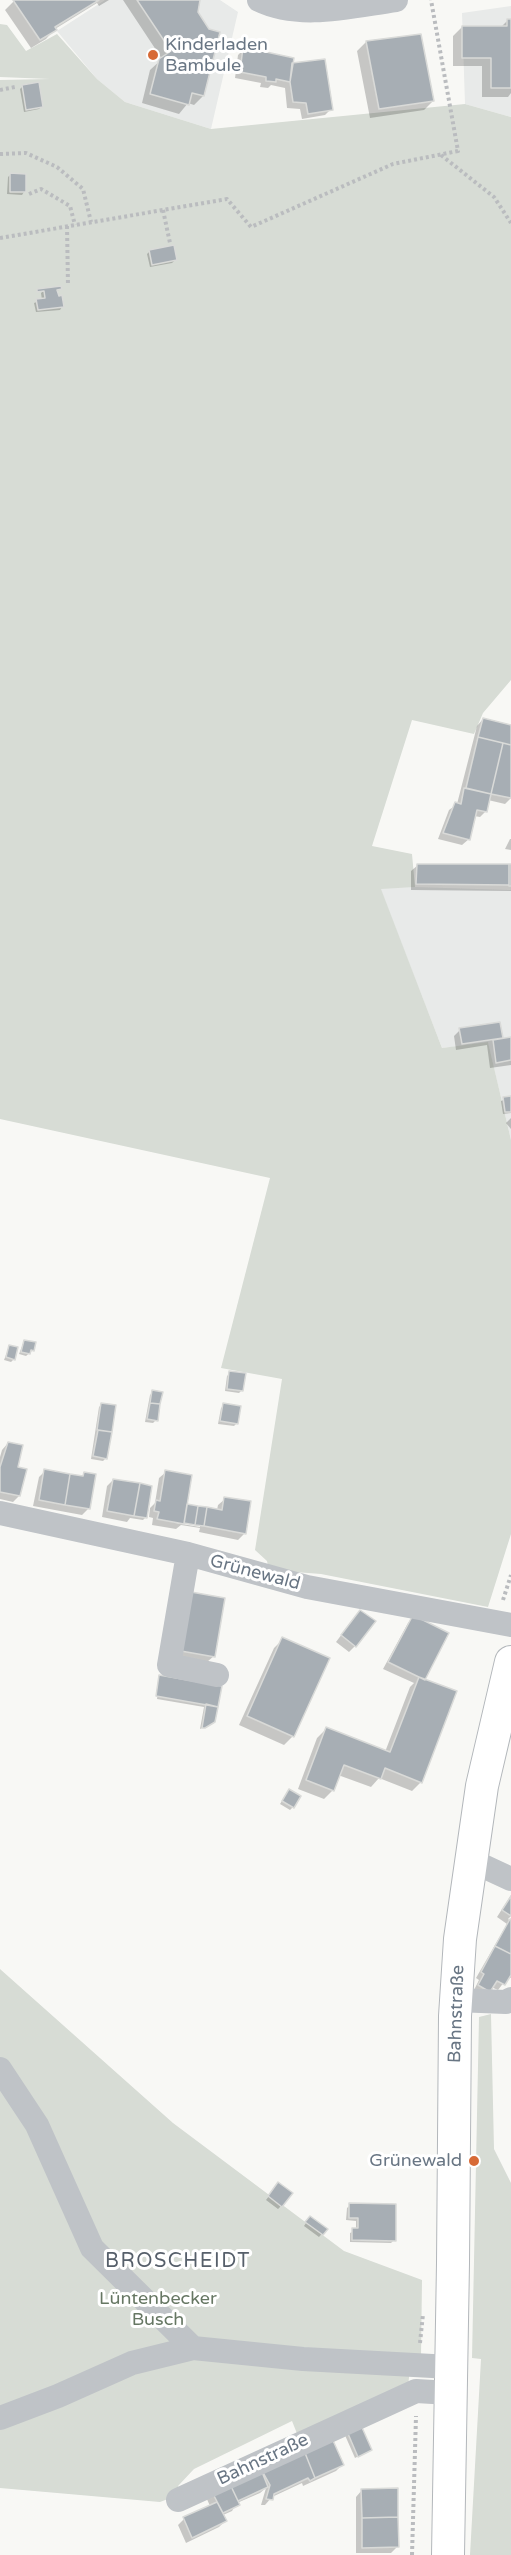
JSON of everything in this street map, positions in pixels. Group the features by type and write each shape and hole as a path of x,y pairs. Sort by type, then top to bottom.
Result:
{"main road":[{"name":"Bahnstraße","path":"448,2555 456,2000 460,1939 470,1860 488,1756 511,1665"}],"street":[{"path":"259,0 271,6 301,10 338,8 396,0"},
{"name":"Grünewald","path":"0,1513 188,1554 307,1587 511,1625"},
{"path":"188,1554 169,1665 217,1675"},
{"path":"470,1860 511,1880"},
{"path":"456,2000 506,2002 511,1999"},
{"path":"0,2069 37,2125 92,2248 193,2348"},
{"path":"0,2418 58,2396 132,2363 193,2348 303,2359 418,2365 450,2380"},
{"name":"Bahnstraße","path":"178,2500 416,2391 450,2380"}],"path":[{"path":"0,238 227,199 251,227 393,164 458,150 431,0"},
{"path":"0,90 15,87"},
{"path":"0,154 26,153 57,167 83,189 91,222"},
{"path":"441,154 494,197 511,223"},
{"path":"29,194 42,189 70,206 75,225"},
{"path":"163,210 170,243"},
{"path":"67,226 68,286"},
{"path":"412,2555 416,2391"}],"shaded area":[{"name":"Kinderladen Bambule","path":"105,0 220,0 238,12 211,129 125,102 97,79 57,31"},
{"path":"511,6 511,117 465,104 462,13"},
{"path":"380,888 511,890 511,1140 488,1043 442,1048"}],"green space":[{"path":"0,24 7,25 26,51 57,34 97,79 125,102 211,129 465,104 511,117 511,680 483,713 474,734 412,720 372,846 412,854 415,887 381,889 442,1048 488,1042 511,1140 511,1534 488,1607 321,1574 269,1570 267,1561 255,1550 282,1379 221,1368 270,1178 0,1119 0,80 50,79 0,77"},
{"name":"Lüntenbecker Busch","path":"0,1969 173,2123 344,2251 422,2280 421,2356 411,2356 408,2388 298,2436 292,2421 194,2469 178,2486 181,2494 160,2502 0,2488"},
{"path":"491,2014 494,2149 511,2183 511,2555 470,2555 481,2359 472,2358 479,2017"}],"building":[{"path":"13,0 99,0 55,27 57,30 40,40"},
{"path":"137,0 200,0 198,12 209,29 220,32 204,96 192,93 189,105 150,94 159,59 171,51"},
{"path":"507,19 511,19 511,88 491,88 491,58 462,58 462,26 507,26"},
{"path":"421,34 434,101 379,109 366,41"},
{"path":"243,47 294,58 290,82 276,79 276,82 266,81 266,77 240,72"},
{"path":"325,59 333,110 308,114 306,103 293,102 290,82 292,63"},
{"path":"39,82 43,107 26,110 22,85"},
{"path":"10,173 26,174 26,192 10,192"},
{"path":"174,245 177,260 152,265 149,250"},
{"path":"61,286 62,289 57,290 59,296 62,295 64,307 38,310 36,299 45,298 44,291 37,292 37,289"},
{"path":"483,718 511,725 511,745 478,737"},
{"path":"478,737 503,743 491,794 466,788"},
{"path":"503,743 511,745 511,798 491,794"},
{"path":"464,788 491,794 487,812 477,810 470,840 443,833 455,802 461,804"},
{"path":"417,864 509,864 509,885 416,884"},
{"path":"509,864 511,864 511,886 509,886"},
{"path":"500,1022 503,1038 462,1044 459,1028"},
{"path":"511,1037 511,1060 496,1063 493,1040"},
{"path":"511,1096 511,1112 505,1112 503,1097"},
{"path":"24,1340 36,1342 34,1351 31,1350 30,1354 21,1352"},
{"path":"9,1345 18,1347 15,1360 6,1357"},
{"path":"229,1371 246,1373 243,1391 227,1389"},
{"path":"152,1390 163,1392 160,1404 150,1403"},
{"path":"101,1403 116,1405 112,1432 97,1430"},
{"path":"150,1403 160,1404 158,1421 147,1419"},
{"path":"223,1403 241,1406 238,1424 220,1421"},
{"path":"98,1430 112,1432 107,1459 93,1456"},
{"path":"8,1442 23,1445 18,1467 27,1469 20,1496 0,1492 0,1467"},
{"path":"44,1469 70,1474 65,1505 39,1500"},
{"path":"165,1470 192,1475 184,1524 157,1519 159,1512 154,1511 156,1500 160,1501"},
{"path":"84,1472 96,1474 90,1509 65,1505 70,1474 83,1476"},
{"path":"113,1479 140,1483 134,1516 107,1511"},
{"path":"140,1483 152,1486 147,1518 134,1516"},
{"path":"224,1497 251,1501 246,1534 204,1526 207,1507 222,1510"},
{"path":"187,1504 198,1506 195,1525 184,1523"},
{"path":"198,1506 207,1507 204,1526 195,1525"},
{"path":"191,1592 225,1598 215,1657 181,1651"},
{"path":"360,1610 376,1621 356,1647 341,1635"},
{"path":"413,1615 449,1633 425,1680 388,1662"},
{"path":"282,1637 330,1658 294,1737 247,1716"},
{"path":"159,1675 222,1686 218,1707 156,1696"},
{"path":"419,1677 457,1691 422,1783 385,1768 381,1779 344,1765 334,1791 306,1780 326,1727 390,1752"},
{"path":"206,1704 218,1707 215,1722 202,1728"},
{"path":"289,1789 301,1796 294,1808 282,1801"},
{"path":"511,1896 511,1916 502,1910"},
{"path":"511,1919 511,1954 495,1946"},
{"path":"495,1946 511,1954 511,1975 505,1985 497,1981 490,1992 478,1985 484,1974 481,1972"},
{"path":"278,2182 293,2193 282,2207 268,2196"},
{"path":"349,2203 396,2204 396,2241 352,2240 352,2228 358,2228 358,2218 349,2218"},
{"path":"310,2216 328,2229 323,2235 305,2222"},
{"path":"360,2423 372,2450 358,2457 346,2429"},
{"path":"331,2436 344,2465 315,2478 303,2448"},
{"path":"303,2448 315,2478 310,2481 308,2478 274,2494 273,2500 266,2499 270,2485 260,2467"},
{"path":"260,2467 268,2487 238,2501 229,2482"},
{"path":"229,2482 240,2505 223,2513 211,2490"},
{"path":"398,2488 398,2517 362,2518 361,2489"},
{"path":"217,2502 227,2521 192,2538 183,2517"},
{"path":"398,2517 399,2547 362,2548 362,2518"}],"place":[{"name":"Kinderladen Bambule","path":"153,55"},
{"name":"Grünewald","path":"474,2161"}],"district":[{"name":"BROSCHEIDT","path":"178,2262"}]}
